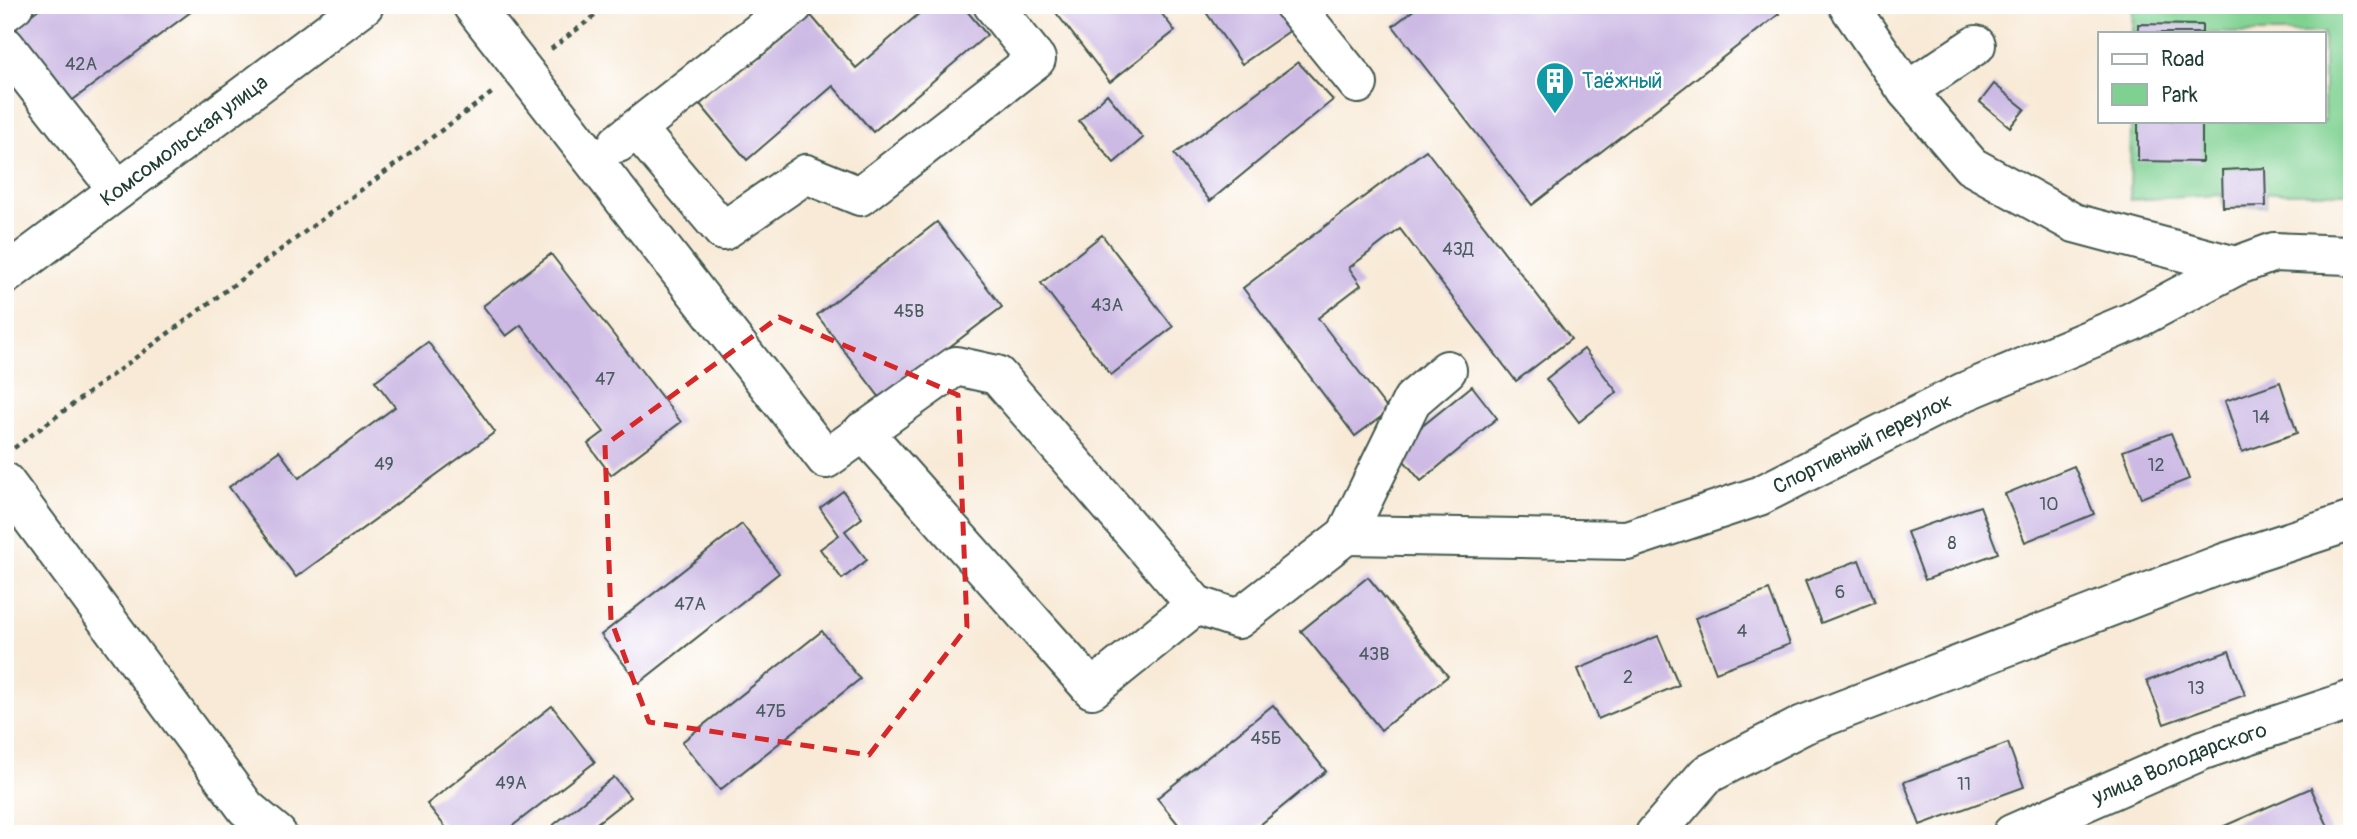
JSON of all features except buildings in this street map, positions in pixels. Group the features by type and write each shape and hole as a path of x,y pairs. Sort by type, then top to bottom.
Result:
{"street":[{"path":"5,12 14,5"},
{"name":"Комсомольская улица","path":"5,275 364,5"},
{"path":"472,5 826,458 956,366 997,375 1196,605 1238,619 1346,535 1412,400 1447,370"},
{"path":"594,162 794,5"},
{"path":"637,128 723,231 806,174 860,196 1036,59 993,5"},
{"path":"1294,5 1357,84"},
{"path":"1848,5 1908,91 1971,166 2074,223 2236,266"},
{"path":"1908,91 1976,45"},
{"path":"5,46 118,190"},
{"name":"Спортивный переулок","path":"1346,535 1627,540 1759,496 1964,392 2131,322 2236,266 2274,252 2351,256"},
{"path":"863,431 1092,689 1196,605"},
{"path":"5,482 246,808 277,834"},
{"path":"1655,834 1706,775 1803,726 2224,563 2352,521"},
{"name":"улица Володарского","path":"2012,834 2203,751 2352,700"}],"path":[{"path":"5,455 609,5"}],"highlighted area":[{"path":"779,317 958,395 967,627 869,755 649,722 611,620 605,445"}],"green space":[{"path":"2133,5 2352,5 2352,193 2266,193 2266,206 2223,207 2222,195 2130,200 2131,122 2326,122 2326,32 2132,32"}],"place":[{"name":"Таёжный","path":"1555,115"}]}
